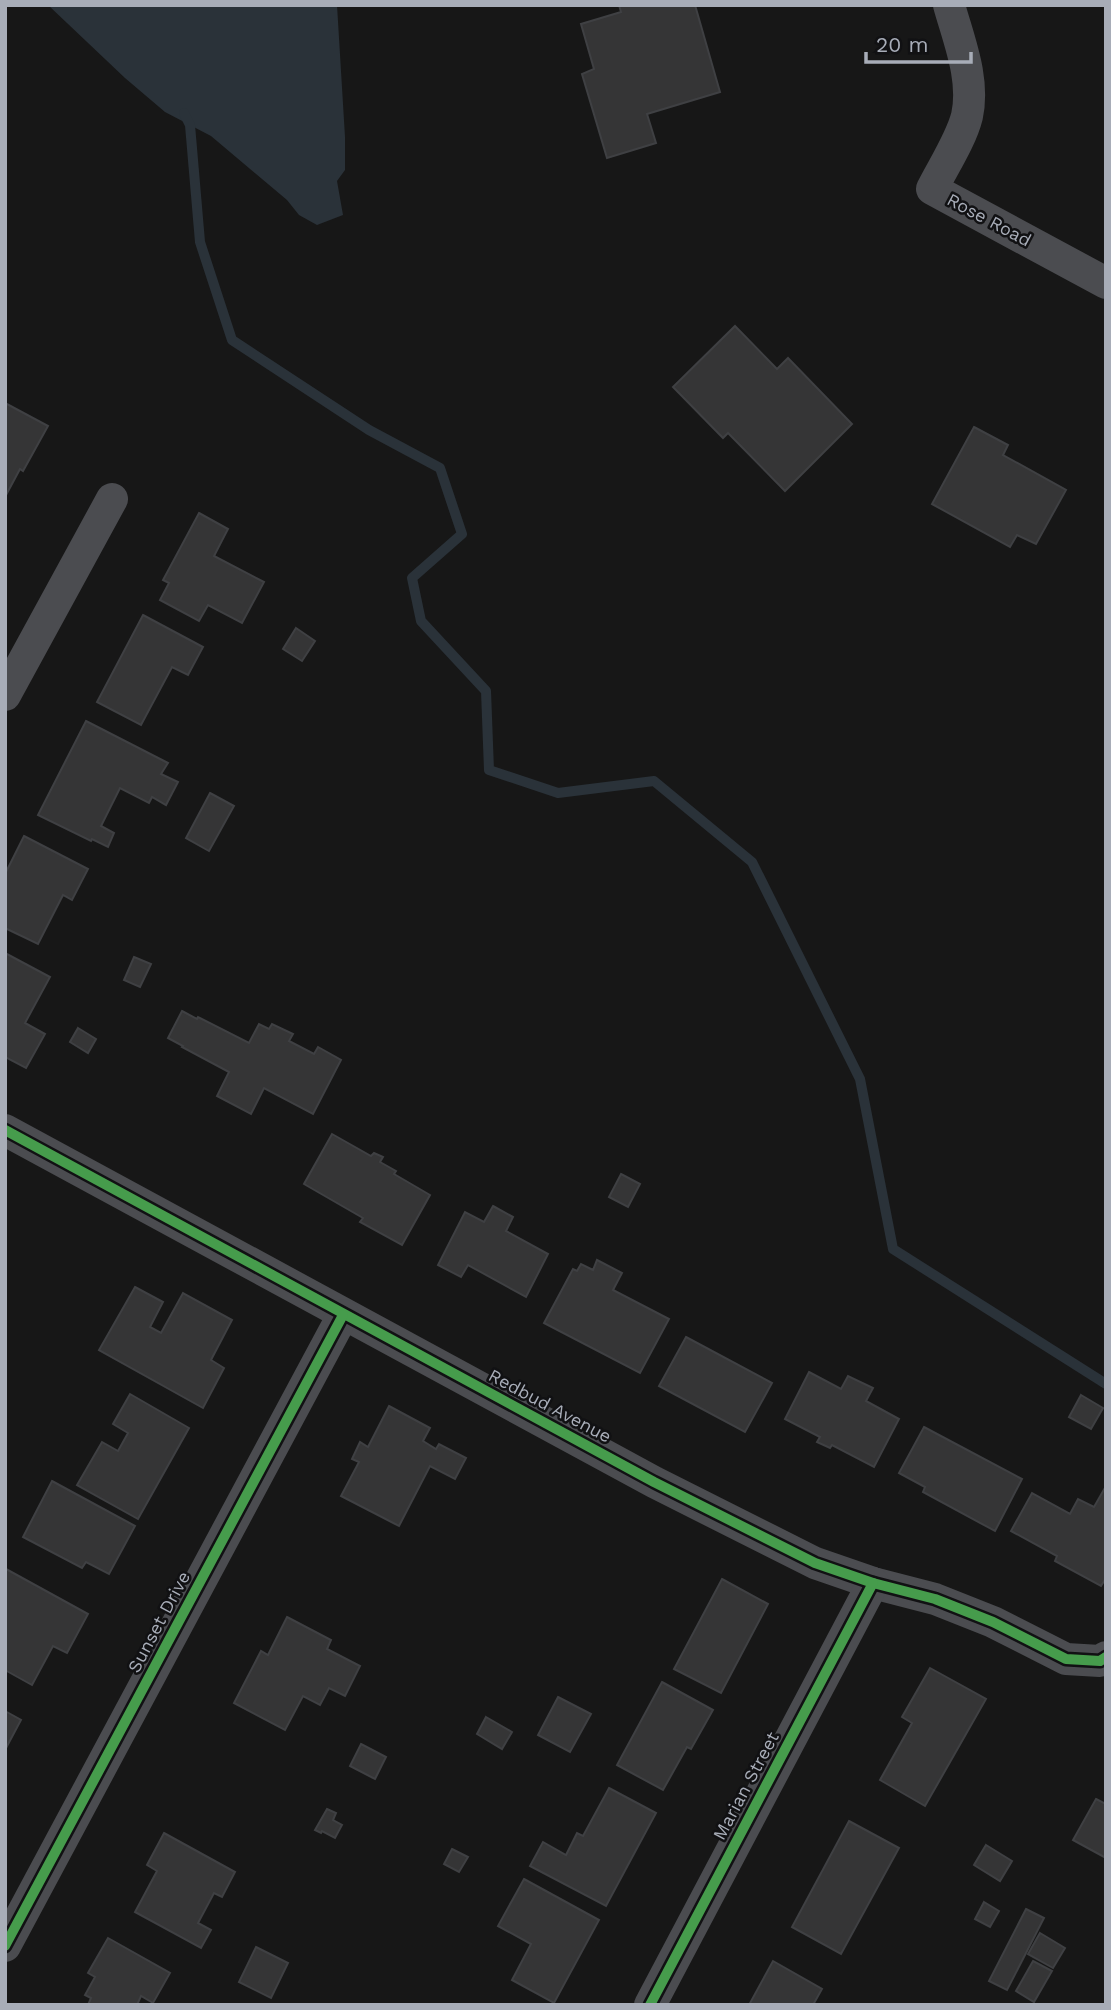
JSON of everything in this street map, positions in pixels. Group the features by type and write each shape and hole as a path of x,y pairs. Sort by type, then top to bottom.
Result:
{"street":[{"name":"Rose Road","path":"949,5 966,70 969,101 966,119 932,190 1106,284"},
{"path":"5,695 112,499"},
{"name":"Redbud Avenue","path":"5,1130 654,1482 815,1563 873,1583 934,1599 993,1622 1066,1659 1103,1659"},
{"name":"Sunset Drive","path":"5,1946 343,1315"},
{"name":"Marian Street","path":"650,2005 873,1583"}],"shaded area":[{"path":"48,5 337,5 345,170 337,181 343,215 317,225 299,215 287,200 211,136 165,112"}],"building":[{"path":"619,5 695,5 720,92 647,114 656,143 607,158 582,74 594,69 581,24 621,12"},
{"path":"735,326 777,369 788,358 852,424 785,491 728,433 723,438 673,387"},
{"path":"5,403 48,426 5,497"},
{"path":"974,427 1008,445 1003,455 1066,490 1036,544 1017,535 1010,547 932,504"},
{"path":"199,513 228,529 214,556 264,582 242,623 208,605 199,621 160,600 169,583 163,580"},
{"path":"143,615 203,647 188,675 172,667 141,725 97,702"},
{"path":"296,628 315,641 302,661 283,649"},
{"path":"86,721 168,763 161,774 178,782 166,805 152,797 149,803 120,788 101,826 114,833 108,847 38,815"},
{"path":"210,793 234,806 209,851 186,838"},
{"path":"24,836 88,869 72,900 63,895 38,944 5,928 5,874"},
{"path":"5,953 50,977 25,1023 45,1034 26,1068 5,1057"},
{"path":"134,957 151,964 140,987 124,980"},
{"path":"182,1011 249,1043 259,1024 269,1029 272,1024 293,1034 289,1041 314,1054 318,1047 341,1060 313,1114 264,1088 251,1114 217,1096 229,1072 168,1038"},
{"path":"78,1028 96,1039 88,1053 70,1042"},
{"path":"332,1134 371,1156 374,1153 383,1157 380,1162 396,1171 394,1174 430,1195 402,1245 360,1222 363,1218 304,1184"},
{"path":"621,1174 640,1184 628,1207 609,1197"},
{"path":"493,1206 513,1217 506,1231 548,1254 526,1297 468,1265 461,1277 438,1265 465,1212 484,1222"},
{"path":"597,1260 622,1273 613,1290 669,1319 640,1373 544,1323 573,1269 577,1271 581,1264 593,1270"},
{"path":"135,1287 163,1302 150,1327 161,1333 183,1293 232,1320 211,1360 224,1368 203,1408 99,1350"},
{"path":"686,1337 772,1383 745,1432 659,1386"},
{"path":"809,1372 841,1389 848,1376 873,1388 866,1401 899,1419 874,1467 832,1445 830,1448 817,1442 820,1437 785,1419"},
{"path":"130,1394 189,1428 138,1519 77,1485 102,1442 118,1451 128,1433 113,1424"},
{"path":"1081,1395 1103,1408 1091,1429 1069,1417"},
{"path":"389,1406 430,1428 423,1441 436,1449 439,1444 466,1458 455,1479 430,1466 399,1526 341,1496 359,1462 352,1459 360,1442 368,1447"},
{"path":"924,1427 1022,1479 995,1531 923,1492 925,1487 899,1473"},
{"path":"52,1481 135,1526 109,1574 86,1562 82,1568 23,1537"},
{"path":"1106,1486 1106,1578 1101,1586 1055,1561 1057,1556 1011,1531 1032,1493 1070,1514 1078,1499 1094,1507"},
{"path":"6,1569 88,1614 67,1653 53,1646 32,1685 5,1670"},
{"path":"722,1579 768,1604 721,1693 674,1669"},
{"path":"287,1617 331,1640 327,1649 360,1666 345,1696 329,1688 320,1705 303,1696 285,1730 234,1703 261,1651 268,1655"},
{"path":"930,1668 986,1699 925,1806 880,1780 912,1723 902,1717"},
{"path":"662,1682 713,1710 691,1749 687,1747 663,1790 617,1765"},
{"path":"558,1697 591,1714 570,1752 538,1735"},
{"path":"5,1711 21,1720 5,1750"},
{"path":"486,1717 512,1732 502,1749 477,1734"},
{"path":"361,1744 386,1757 375,1779 350,1766"},
{"path":"609,1788 656,1813 606,1906 530,1866 543,1842 566,1855 577,1833 583,1836"},
{"path":"1096,1799 1106,1804 1106,1858 1073,1840"},
{"path":"327,1809 336,1813 333,1820 342,1825 335,1838 315,1830"},
{"path":"849,1821 899,1848 841,1954 792,1927"},
{"path":"164,1833 235,1872 222,1897 214,1893 198,1923 211,1930 201,1948 135,1912 157,1871 147,1865"},
{"path":"986,1845 1012,1861 1000,1881 974,1865"},
{"path":"452,1849 468,1857 459,1872 444,1864"},
{"path":"524,1879 599,1920 554,2003 512,1980 531,1944 498,1926"},
{"path":"984,1902 999,1911 990,1927 975,1919"},
{"path":"1026,1909 1044,1918 1007,1990 989,1981"},
{"path":"1040,1933 1065,1948 1053,1968 1028,1954"},
{"path":"108,1938 170,1973 153,2003 141,1996 137,2005 88,2005 91,1998 85,1995 95,1977 88,1973"},
{"path":"256,1947 288,1963 271,1998 239,1982"},
{"path":"773,1961 822,1989 813,2005 749,2005"},
{"path":"1033,1961 1052,1971 1034,2002 1016,1991"}],"waterway":[{"path":"184,113 190,125 200,242 232,340 369,430 440,468 462,534 412,578 421,621 486,691 489,770 558,793 654,781 752,862 860,1079 893,1249 1106,1384"}],"cycle path":[{"path":"5,1130 654,1482 815,1563 873,1583 935,1599 993,1622 1066,1659 1100,1661 1106,1657"},
{"path":"5,1946 343,1315"},
{"path":"650,2005 873,1583"}]}
